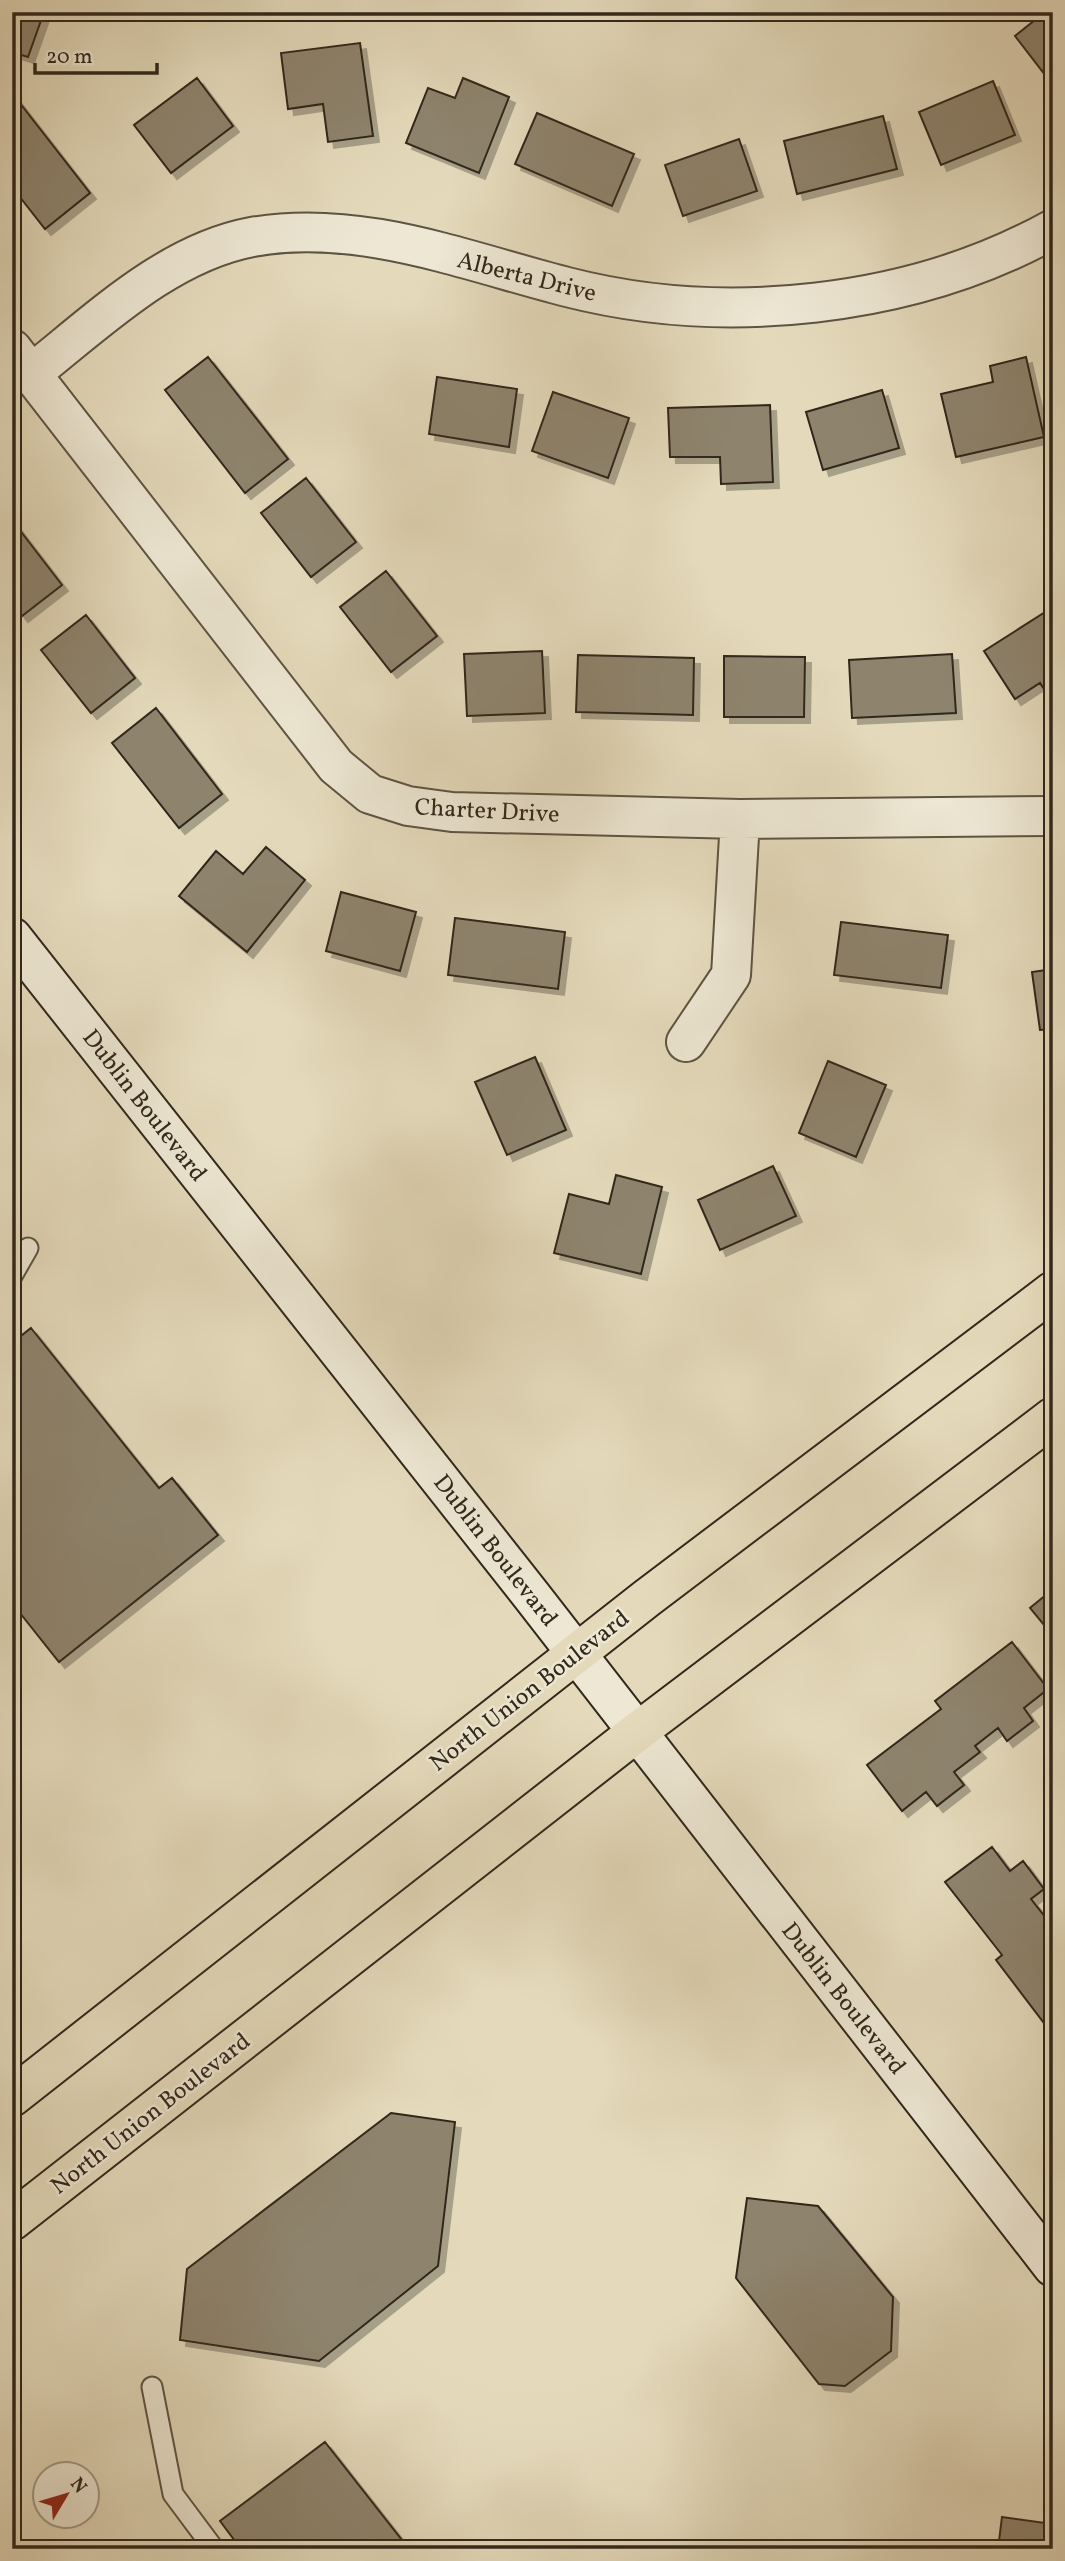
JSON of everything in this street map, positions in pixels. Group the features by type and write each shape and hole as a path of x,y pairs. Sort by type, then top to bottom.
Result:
{"main road":[{"name":"North Union Boulevard","path":"12,2097 576,1653 1053,1291"},
{"name":"North Union Boulevard","path":"12,2221 637,1732 1053,1417"}],"street":[{"name":"Alberta Drive","path":"22,361 173,268 208,250 251,238 295,232 349,234 402,243 623,300 672,307 808,304 862,296 926,280 993,258 1053,229"},
{"name":"Charter Drive","path":"22,361 335,766 370,794 408,806 452,812 740,819 1053,816"},
{"path":"686,1042 731,975 740,819"},
{"name":"Dublin Boulevard","path":"12,937 1051,2261"}],"lane":[{"path":"12,1276 28,1248"},
{"path":"152,2386 173,2494 214,2549"}],"building":[{"path":"12,12 44,12 28,57 12,52"},
{"path":"1045,12 1053,12 1053,77 1049,80 1015,36"},
{"path":"360,43 373,136 328,142 323,104 288,109 281,53"},
{"path":"197,78 233,126 171,173 134,125"},
{"path":"463,78 509,97 479,173 406,143 428,88 455,98"},
{"path":"993,81 1015,135 941,165 919,112"},
{"path":"12,93 90,193 45,229 12,187"},
{"path":"537,113 634,154 612,206 515,164"},
{"path":"883,116 897,169 797,194 784,141"},
{"path":"739,139 757,191 683,216 665,165"},
{"path":"208,357 288,459 245,493 165,390"},
{"path":"1026,357 1044,437 956,457 941,394 993,382 990,366"},
{"path":"437,377 517,389 509,447 429,434"},
{"path":"882,390 899,448 823,470 806,412"},
{"path":"553,392 629,418 608,478 532,451"},
{"path":"770,405 773,482 721,484 720,457 670,457 668,408"},
{"path":"306,478 356,542 311,577 261,513"},
{"path":"12,520 62,585 22,616 12,603"},
{"path":"386,571 437,636 391,672 340,607"},
{"path":"1053,607 1053,703 1040,683 1015,699 984,651"},
{"path":"86,615 135,678 91,713 41,650"},
{"path":"542,651 545,713 467,716 464,654"},
{"path":"952,654 956,713 852,718 849,660"},
{"path":"578,655 694,658 693,715 576,712"},
{"path":"724,656 805,657 804,717 724,717"},
{"path":"156,708 222,794 179,828 112,743"},
{"path":"266,847 305,880 247,952 179,896 216,851 243,874"},
{"path":"341,892 416,912 400,971 326,951"},
{"path":"455,918 565,932 558,989 448,975"},
{"path":"841,922 948,935 941,988 834,975"},
{"path":"1053,969 1053,1029 1040,1030 1032,972"},
{"path":"535,1057 566,1130 507,1155 475,1082"},
{"path":"828,1061 886,1085 856,1157 799,1133"},
{"path":"773,1166 796,1216 720,1250 698,1200"},
{"path":"616,1175 662,1187 641,1274 554,1253 569,1194 609,1204"},
{"path":"31,1328 159,1488 172,1478 218,1535 59,1662 12,1603 12,1343"},
{"path":"1053,1589 1053,1636 1030,1608"},
{"path":"1012,1642 1048,1689 1024,1708 1033,1721 1007,1741 998,1728 975,1746 980,1752 954,1772 964,1785 937,1806 926,1792 902,1811 867,1765 941,1709 935,1701"},
{"path":"992,1847 1010,1871 1023,1861 1044,1889 1031,1899 1049,1922 1044,1925 1053,1937 1053,2035 996,1960 1002,1955 945,1882"},
{"path":"391,2113 455,2122 438,2266 319,2361 180,2340 187,2269"},
{"path":"747,2198 818,2206 893,2297 891,2351 845,2386 819,2384 736,2278"},
{"path":"325,2442 409,2549 241,2549 220,2521"},
{"path":"1002,2517 1053,2524 1053,2549 998,2549"}]}
